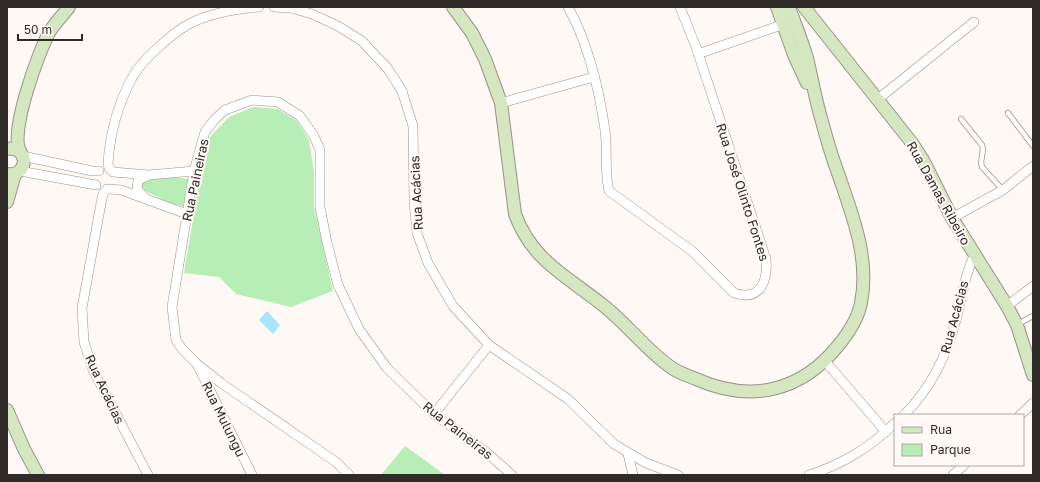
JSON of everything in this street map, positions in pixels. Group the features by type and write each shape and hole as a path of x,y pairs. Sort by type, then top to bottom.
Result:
{"street":[{"path":"7,202 14,173 24,164 17,140 23,106 39,53 50,31 69,7"},
{"path":"103,187 95,178 100,170 107,164 116,117 132,77 166,38 189,24 216,14 238,9 259,7"},
{"name":"Rua Acácias","path":"274,7 313,10 362,41 388,69 402,91 413,126 414,202 417,233 428,263 453,306 490,345 568,399 597,429 628,454 678,475"},
{"path":"453,7 472,33 485,59 501,103 515,214 520,230 528,244 553,268 622,321 672,368 710,386 755,392 791,384 808,375 825,361 848,334 861,305 865,271 857,230 815,100 806,56 789,7"},
{"name":"Rua José Olinto Fontes","path":"568,7 584,46 594,77 606,131 607,180 609,191 692,251 734,293 742,296 751,294 762,288 768,273 766,259 698,54 680,7"},
{"path":"777,7 794,55 815,100"},
{"name":"Rua Damas Ribeiro","path":"804,7 916,149 952,218 974,256 1007,306 1017,325 1030,351 1033,375"},
{"path":"878,99 974,22"},
{"path":"698,54 784,24 789,26 806,56"},
{"path":"39,53 32,60 24,75 15,108 11,137 7,148 15,149 22,154 92,171 106,169 112,172 149,175 194,171"},
{"path":"501,103 594,77"},
{"name":"Rua Paineiras","path":"349,475 336,462 222,383 196,363 182,349 176,340 172,307 194,171 205,132 215,119 225,110 252,100 278,102 300,116 314,136 320,150 320,207 338,285 359,329 387,368 434,414 486,452 512,475"},
{"path":"103,187 115,181 109,168 108,158"},
{"path":"952,218 1003,190 1033,166"},
{"path":"14,173 25,170 121,190 187,214"},
{"path":"146,199 136,190 136,183 138,180 149,175"},
{"name":"Rua Acácias","path":"103,187 82,308 84,342 93,370 148,475"},
{"name":"Rua Acácias","path":"905,414 926,391 945,354 956,320 967,269 974,256"},
{"path":"1007,306 1033,286"},
{"path":"434,414 490,345"},
{"path":"825,361 886,432"},
{"name":"Rua Mulungu","path":"196,363 252,475"},
{"path":"1021,414 1033,403"},
{"path":"7,410 24,449 38,475"},
{"path":"809,475 863,451 894,424"},
{"path":"628,454 633,475"},
{"path":"953,475 963,466"}],"lane":[{"path":"1008,113 1033,146"},
{"path":"961,119 982,145 984,150 981,164 982,167 1003,190"},
{"path":"1017,325 1033,316"}],"green space":[{"path":"253,107 278,109 297,121 309,140 314,172 314,207 333,291 291,307 236,294 219,277 184,273 200,178 210,137 229,117"},
{"path":"172,177 188,179 183,206 170,203 141,189 142,182 152,179"},
{"path":"405,446 445,475 381,475"}],"water":[{"path":"267,311 280,325 273,334 259,320"}]}
